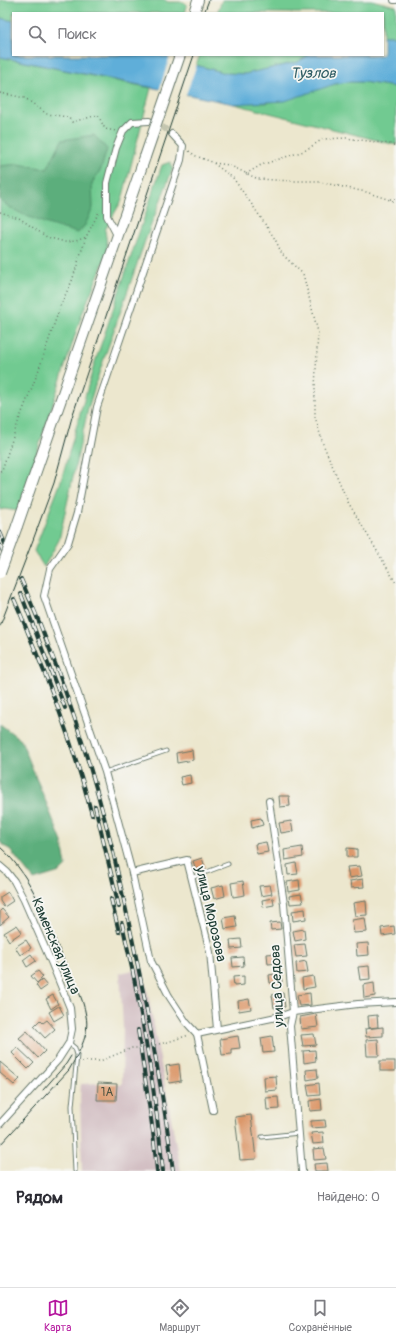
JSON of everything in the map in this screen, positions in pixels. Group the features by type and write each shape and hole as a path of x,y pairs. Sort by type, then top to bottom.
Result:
{"main road":[{"path":"194,12 198,0"},
{"path":"0,573 180,56"}],"street":[{"path":"118,237 107,216 107,183 116,148 124,131 132,122 149,121"},
{"path":"172,134 183,146 181,160 97,407 77,513 68,543 50,569 44,596 105,772 132,873 151,961 169,996 186,1022 197,1034 213,1110"},
{"name":"улица Седова","path":"268,801 284,904 293,1012 290,1026 302,1171"},
{"name":"улица Морозова","path":"132,873 186,860 210,952 216,1029"},
{"name":"Каменская улица","path":"0,866 14,881 24,900 70,1008 72,1029 69,1043"},
{"path":"197,1034 281,1016 293,1012 358,1004 396,1002"},
{"path":"0,1124 58,1060 69,1043"}],"lane":[{"path":"105,772 166,751"},
{"path":"191,878 228,864"},
{"path":"69,1043 76,1051 77,1061 72,1106 75,1171"},
{"path":"262,1137 299,1133"}],"path":[{"path":"0,93 25,98 46,114 68,117 72,122 98,115 105,129 124,131"},
{"path":"246,174 261,165 304,150 323,139 346,138 396,146"},
{"path":"183,146 196,156 212,162 229,165 258,179 315,181 366,192 396,202"},
{"path":"212,162 233,178 271,233 282,254 303,274 318,332 315,388 316,416 323,444 348,502 396,583"},
{"path":"387,199 396,199"},
{"path":"0,471 2,470 17,425 38,372 61,304 72,281 86,237 100,210 107,209"},
{"path":"0,212 19,218 47,237 65,242 76,241 86,237"},
{"path":"77,1061 100,1061 132,1048 141,1048 197,1034"}],"shaded area":[{"path":"143,968 181,1171 82,1171 81,1084 122,1084 123,1027 120,973"}],"green space":[{"path":"0,0 165,0 168,2 184,2 187,6 185,12 12,12 12,21 0,18"},
{"path":"222,0 371,0 396,6 396,36 384,36 384,12 217,12"},
{"path":"200,56 307,56 298,62 245,74 225,73 196,65"},
{"path":"0,57 151,88 122,200 105,230 108,252 82,314 18,511 4,509 0,510"},
{"path":"347,82 363,82 396,87 396,145 234,104 252,102 266,103"},
{"path":"94,135 107,149 101,169 92,183 93,208 85,225 78,233 27,216 0,200 0,166 18,164 47,169 62,140"},
{"path":"170,162 173,168 145,241 88,409 59,540 44,567 34,551 60,484 94,365 162,165"},
{"path":"0,724 21,740 62,842 66,866 60,872 34,880 9,849 0,842"}],"water":[{"name":"Тузлов","path":"0,18 12,21 12,56 162,56 225,73 245,74 298,62 307,56 384,56 384,36 396,36 396,87 363,82 347,82 335,84 285,101 234,104 0,57"}],"pier":[{"path":"170,56 197,64 185,97 159,91"}],"building":[{"path":"192,750 193,760 177,763 176,753"},
{"path":"190,775 191,783 182,785 180,777"},
{"path":"279,796 289,796 290,806 280,807"},
{"path":"261,818 263,825 252,828 251,820"},
{"path":"291,821 293,831 281,833 279,823"},
{"path":"266,842 268,852 257,854 255,844"},
{"path":"302,847 303,857 285,860 284,850"},
{"path":"347,848 357,849 357,857 347,857"},
{"path":"202,858 205,867 196,870 193,861"},
{"path":"296,863 298,874 288,875 287,865"},
{"path":"360,866 362,876 349,878 347,867"},
{"path":"363,879 364,887 351,888 350,881"},
{"path":"299,880 300,890 288,892 287,882"},
{"path":"243,881 245,895 233,897 231,883"},
{"path":"223,885 225,896 214,899 211,888"},
{"path":"270,885 272,894 261,896 259,886"},
{"path":"8,892 13,901 4,907 0,901 0,897"},
{"path":"301,894 303,903 290,904 289,896"},
{"path":"273,898 274,905 263,907 262,900"},
{"path":"366,901 367,915 355,916 353,903"},
{"path":"2,909 9,917 0,925 0,911"},
{"path":"305,909 306,919 293,921 292,911"},
{"path":"235,916 237,927 225,929 223,918"},
{"path":"365,918 367,932 354,933 352,920"},
{"path":"280,922 281,929 271,930 270,923"},
{"path":"17,925 22,932 9,941 4,933"},
{"path":"394,926 395,934 382,936 381,928"},
{"path":"304,929 305,939 295,941 293,931"},
{"path":"241,939 242,948 231,949 230,940"},
{"path":"26,940 31,948 20,955 15,947"},
{"path":"368,943 369,955 357,956 356,944"},
{"path":"305,944 307,956 296,957 294,945"},
{"path":"279,953 280,963 268,964 267,954"},
{"path":"31,954 36,961 27,967 23,960"},
{"path":"243,957 244,966 233,967 232,958"},
{"path":"306,961 308,972 297,973 296,963"},
{"path":"369,966 370,979 360,980 358,967"},
{"path":"38,971 43,977 37,983 31,976"},
{"path":"281,973 282,982 270,983 269,975"},
{"path":"244,976 244,985 234,986 233,977"},
{"path":"313,976 315,987 303,989 302,978"},
{"path":"42,980 47,986 40,991 36,985"},
{"path":"374,983 375,996 364,998 363,985"},
{"path":"283,993 285,1007 274,1008 272,995"},
{"path":"310,993 311,1005 299,1006 297,995"},
{"path":"53,995 58,1004 51,1009 46,999"},
{"path":"249,999 251,1009 239,1011 238,1001"},
{"path":"59,1006 64,1015 54,1021 49,1012"},
{"path":"316,1014 318,1027 301,1029 300,1017"},
{"path":"377,1015 378,1027 369,1028 368,1016"},
{"path":"40,1020 43,1023 47,1020 55,1029 45,1038 34,1026"},
{"path":"383,1027 383,1036 366,1037 365,1029"},
{"path":"27,1031 45,1051 38,1058 19,1038"},
{"path":"314,1034 316,1045 303,1046 301,1035"},
{"path":"238,1036 240,1048 231,1049 231,1054 222,1055 220,1039"},
{"path":"272,1036 274,1052 263,1053 261,1038"},
{"path":"378,1039 379,1056 367,1056 366,1040"},
{"path":"17,1047 34,1063 28,1069 12,1053"},
{"path":"315,1050 316,1061 304,1063 303,1051"},
{"path":"380,1061 395,1061 395,1071 380,1071"},
{"path":"0,1062 20,1079 14,1085 0,1073"},
{"path":"179,1064 181,1081 169,1083 166,1066"},
{"path":"317,1069 318,1078 307,1080 306,1070"},
{"path":"276,1076 277,1090 265,1091 264,1077"},
{"path":"98,1083 117,1084 116,1100 97,1100"},
{"path":"319,1083 320,1095 309,1096 307,1085"},
{"path":"278,1097 279,1109 267,1110 266,1098"},
{"path":"321,1099 322,1110 310,1111 309,1101"},
{"path":"251,1115 256,1159 240,1160 235,1117"},
{"path":"325,1120 326,1127 311,1128 311,1121"},
{"path":"323,1132 324,1143 313,1144 311,1133"},
{"path":"324,1148 326,1159 314,1160 313,1149"},
{"path":"327,1163 328,1171 315,1171 314,1164"}],"tunnel":[{"path":"154,123 160,125 172,134"}],"tram line":[{"path":"204,12 209,0"},
{"path":"0,626 54,483 72,417 194,56"},
{"path":"0,847 21,871 38,900 80,994 85,1009 87,1023 85,1037 69,1070 0,1145"},
{"path":"43,1090 66,1064 71,1056"}],"railway":[{"path":"0,532 6,546"},
{"path":"0,545 4,554"},
{"path":"21,579 47,641 70,704 111,842 146,1008 164,1105 173,1171"},
{"path":"21,594 65,708"},
{"path":"14,599 59,709 80,772 92,815"},
{"path":"95,806 119,907"},
{"path":"111,899 119,932"},
{"path":"122,923 147,1046 163,1171"},
{"path":"138,1030 153,1132 157,1171"}]}
